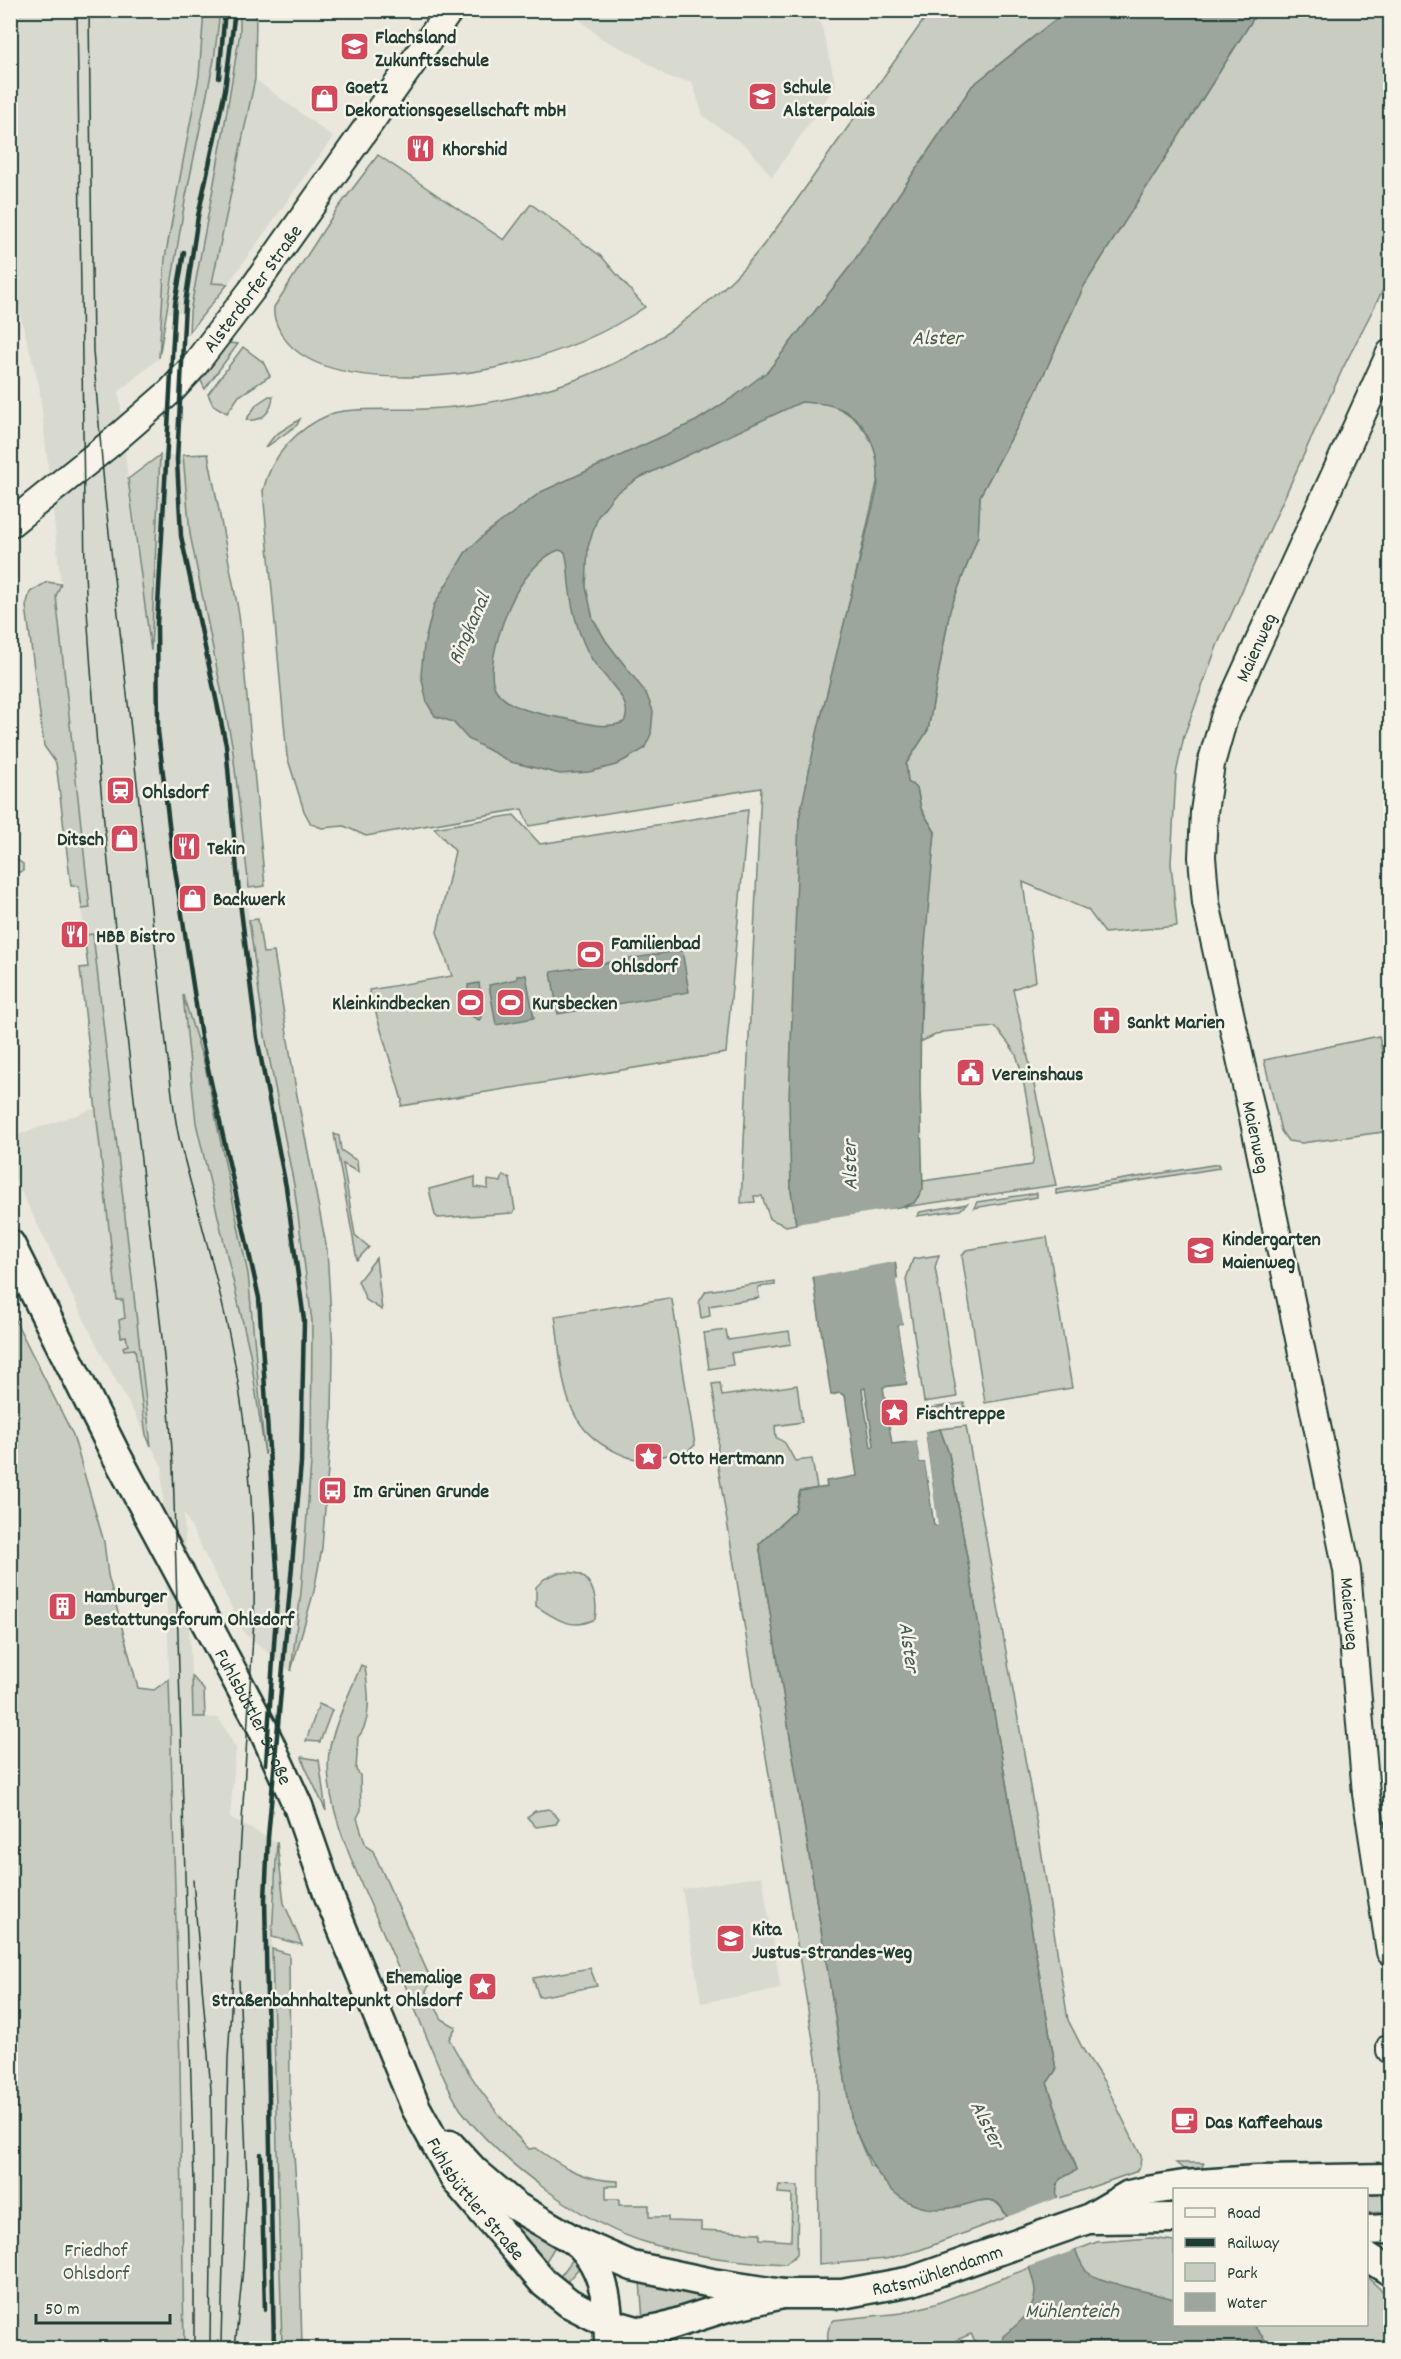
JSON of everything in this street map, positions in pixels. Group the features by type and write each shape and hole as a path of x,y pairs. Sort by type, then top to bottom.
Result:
{"main road":[{"name":"Fuhlsbüttler Straße","path":"10,1244 114,1451 262,1727 298,1806 330,1899 416,2108 455,2179 544,2283"},
{"name":"Fuhlsbüttler Straße","path":"416,2108 474,2171 515,2206 575,2241"},
{"name":"Ratsmühlendamm","path":"575,2241 632,2266 712,2283 783,2294 842,2294 885,2288 912,2281 1088,2219 1129,2195 1184,2185 1256,2180 1390,2178"},
{"name":"Ratsmühlendamm","path":"1088,2219 1173,2218"},
{"path":"1368,2230 1390,2229"},
{"path":"575,2241 596,2264 609,2340"},
{"path":"1368,2257 1390,2271"},
{"name":"Ratsmühlendamm","path":"544,2283 609,2340 783,2294"}],"street":[{"name":"Alsterdorfer Straße","path":"10,524 111,443 171,391 193,367 251,291 450,10"},
{"name":"Maienweg","path":"1390,353 1224,718 1211,764 1202,857 1206,903 1216,956 1254,1122 1347,1570 1366,1794 1390,1952"}],"shaded area":[{"path":"11,11 204,11 199,76 165,258 159,358 119,391 132,519 151,646 160,455 183,455 190,534 232,744 249,888 245,889 265,1036 294,1185 312,1320 311,1462 301,1592 291,1671 245,1634 184,1513 193,1716 219,1718 236,1748 230,1818 277,1842 272,1900 272,1949 282,2348 184,2348 174,1818 162,1467 151,1446 93,934 84,935 82,909 90,907 56,596 61,584 39,385 17,304 11,305","holes":["184,999 205,1066 248,1274 263,1438 250,1353"]},
{"path":"220,11 240,11 240,32 222,140 190,312 168,313 185,201 214,60"},
{"name":"Schule Alsterpalais","path":"561,11 803,11 821,23 836,85 772,177 748,148 703,116 692,82 669,78 637,56 602,39 579,19"},
{"path":"255,79 333,137 228,284 212,284"},
{"path":"96,1108 117,1299 123,1299 125,1318 120,1319 122,1337 126,1336 128,1346 123,1347 124,1350 135,1349 146,1435 98,1348 11,1171 11,1137"},
{"name":"Kita Justus-Strandes-Weg","path":"762,1876 781,1989 701,2003 682,1889"}],"green space":[{"path":"204,11 220,11 214,60 185,201 159,358 165,258 199,76"},
{"path":"240,11 256,11 255,79 212,283 228,284 189,332 190,312 240,32"},
{"path":"930,11 1066,11 972,86 852,264 755,388 780,410 797,403 818,402 846,412 866,432 877,459 879,474 799,819 791,1191 796,1224 786,1226 770,1219 762,1196 754,1196 755,1202 741,1203 761,788 529,826 522,809 366,836 344,826 322,828 311,824 304,811 287,756 263,491 272,466 287,444 307,427 331,414 362,410 463,406 537,392 600,370 680,324 727,284 768,239"},
{"path":"1258,11 1390,11 1390,276 1343,368 1217,646 1184,736 1176,774 1171,863 1177,926 1105,933 1088,910 1023,882 1036,981 1013,989 1056,1185 904,1207 918,1197 923,1181 1032,1165 1033,1157 1028,1109 1018,1061 1011,1046 995,1027 942,1032 920,1042 925,922 935,832 921,809 917,788 908,782 906,764 928,730 950,610 978,536 980,496 1034,396 1084,286"},
{"path":"378,155 504,240 531,204 602,257 645,307 614,326 564,348 512,364 457,374 388,377 354,373 323,365 298,352 279,330 274,317 274,307 335,212"},
{"path":"227,343 238,344 205,389 200,379"},
{"path":"243,347 263,362 270,376 239,396 227,413 213,405 208,394"},
{"path":"273,396 271,407 265,415 261,418 246,420 257,404"},
{"path":"300,419 297,425 265,448 275,435"},
{"path":"208,454 239,614 265,886 249,888 232,744 190,534 183,455"},
{"path":"160,455 151,651 128,479"},
{"path":"47,582 61,584 56,596 90,908 82,909 79,886 71,886 56,763 44,746 26,606 30,592"},
{"name":"Familienbad Ohlsdorf","path":"748,810 726,1053 401,1106 402,1100 369,990 452,976 437,932 455,851 434,828 514,815 540,844"},
{"path":"11,856 23,864 23,871 11,874"},
{"path":"258,919 263,953 274,952 296,1090 327,1250 333,1350 332,1416 322,1548 314,1591 291,1671 301,1592 311,1462 312,1321 294,1185 265,1036 249,920"},
{"path":"93,934 151,1446 146,1435 135,1349 124,1350 123,1347 128,1345 126,1336 121,1337 119,1320 125,1318 123,1300 117,1300 80,968 88,967 84,935"},
{"path":"183,995 205,1066 248,1274 265,1455 250,1353 196,1123"},
{"path":"1379,1036 1390,1091 1390,1131 1302,1143 1288,1141 1281,1131 1264,1060"},
{"path":"334,1134 339,1136 341,1150 357,1161 358,1172 343,1164 355,1235 369,1247 357,1260"},
{"path":"1219,1164 1219,1168 1056,1194 1056,1190"},
{"path":"503,1175 510,1179 515,1210 513,1213 438,1218 435,1215 429,1189 475,1177 475,1187 488,1189 488,1180 501,1182"},
{"path":"1037,1193 1037,1197 974,1208 977,1202"},
{"path":"967,1204 960,1210 917,1216 920,1212"},
{"path":"1047,1237 1072,1388 985,1403 962,1256 966,1250"},
{"path":"939,1255 935,1267 957,1397 924,1402 906,1279 913,1259"},
{"path":"376,1258 382,1310 366,1300 358,1281"},
{"path":"775,1281 775,1285 758,1287 759,1298 709,1306 710,1316 701,1318 699,1302 706,1291"},
{"path":"669,1298 672,1300 695,1445 688,1451 663,1456 644,1459 630,1458 608,1448 592,1437 571,1408 562,1373 555,1316"},
{"name":"Friedhof Ohlsdorf","path":"10,1310 73,1435 104,1542 108,1575 138,1688 154,1690 169,1679 180,2062 184,2348 11,2348"},
{"path":"726,1330 728,1340 789,1331 791,1344 731,1353 733,1365 709,1369 704,1333"},
{"path":"720,1383 722,1396 797,1385 802,1422 775,1426 776,1437 785,1443 795,1461 812,1459 817,1488 800,1492 795,1511 759,1544 852,2122 870,2166 981,2201 994,2202 1000,2206 1007,2217 920,2250 886,2259 819,2265 818,2070 717,1461 719,1429 712,1384"},
{"path":"964,1403 965,1408 926,1416 925,1409"},
{"path":"966,1426 1040,1843 1068,2020 1084,2051 1105,2083 1141,2156 1140,2167 1135,2172 1057,2199 1055,2191 1060,2179 1077,2170 1047,2083 1056,2070 949,1454 940,1429"},
{"path":"557,1573 576,1573 587,1580 595,1599 595,1619 571,1624 557,1619 536,1606 536,1587 544,1579"},
{"path":"361,1665 365,1667 368,1713 363,1730 358,1737 356,1770 360,1775 361,1810 357,1818 366,1846 373,1851 432,1982 426,1990 442,2019 456,2027 449,2039 485,2097 529,2149 536,2148 555,2161 584,2175 618,2181 618,2186 606,2186 606,2199 619,2199 619,2205 649,2205 649,2217 668,2217 668,2221 701,2222 701,2230 760,2233 760,2239 791,2241 792,2194 778,2193 779,2185 798,2186 797,2254 786,2264 699,2255 665,2248 623,2234 571,2207 521,2170 478,2130 461,2110 444,2078 346,1847 331,1794 328,1769 330,1746"},
{"path":"192,1676 204,1690 205,1717 193,1717"},
{"path":"319,1704 332,1710 320,1742 306,1741"},
{"path":"302,1757 319,1760 326,1811 304,1764"},
{"path":"549,1809 559,1819 556,1824 536,1827 527,1817 535,1811"},
{"path":"277,1842 284,1903 302,1945 272,1937"},
{"path":"272,1949 289,1954 290,2100 299,2224 302,2348 282,2348"},
{"path":"590,1968 597,1986 539,1997 533,1978"},
{"path":"1176,2163 1204,2163 1200,2170 1186,2171"},
{"path":"1368,2190 1381,2190 1385,2212 1368,2213"},
{"path":"502,2213 557,2243 545,2263"},
{"path":"1151,2238 1173,2241 1173,2326 1368,2326 1368,2278 1390,2298 1390,2348 979,2348 971,2334 938,2348 829,2348 828,2330 834,2320 902,2313 935,2304 1097,2242"},
{"path":"573,2259 579,2268 565,2284 559,2278"},
{"path":"640,2282 722,2299 643,2319"}],"water":[{"name":"Alster","path":"1066,11 1258,11 1084,286 1034,396 980,496 978,536 950,610 928,730 906,764 908,782 917,788 921,809 935,832 921,990 920,1088 923,1189 914,1203 889,1210 903,1324 898,1326 907,1384 883,1387 892,1444 917,1441 920,1462 925,1462 934,1525 937,1526 925,1432 940,1429 949,1454 1056,2070 1047,2083 1077,2170 1060,2179 1057,2189 1059,2204 1076,2252 1082,2265 1091,2275 1173,2299 1173,2326 1254,2326 1272,2348 1001,2348 1003,2336 1028,2312 1035,2293 1031,2274 1020,2245 1001,2207 996,2202 988,2200 939,2209 920,2207 904,2200 890,2189 879,2175 852,2122 759,1544 795,1511 800,1491 827,1487 826,1481 857,1476 845,1396 840,1393 831,1395 805,1224 796,1224 791,1191 789,1099 799,819 817,733 877,490 877,463 870,437 854,417 842,410 826,404 801,402 637,479 614,495 598,516 588,547 586,587 593,619 606,641 646,693 653,711 651,734 644,749 616,765 589,772 560,774 511,762 468,739 453,722 435,716 427,703 421,675 424,645 434,605 465,553 486,533 541,492 696,421 735,396 768,371 852,264 972,86","holes":["559,550 565,552 572,603 582,639 595,664 621,697 625,705 624,722 596,725 538,713 518,707 502,697 496,690 492,668 494,653 509,607 520,586 542,560","865,1388 874,1446 871,1447 862,1389"]},
{"path":"682,950 689,992 558,1014 551,972"},
{"name":"Kursbecken","path":"526,975 534,1018 496,1025 489,985"},
{"name":"Kleinkindbecken","path":"479,983 481,998 477,1013 482,1017 479,1020 464,1012 461,1005 468,996 468,985"}],"pier":[{"path":"904,1207 904,1210 892,1212 899,1261 810,1277 802,1227 797,1227 796,1224"},
{"path":"899,1279 906,1324 901,1328 910,1383 908,1387 898,1326 903,1324 896,1280"},
{"path":"924,1429 938,1526 935,1525 925,1462 920,1462 916,1438 920,1440 923,1459 925,1459 922,1432"},
{"path":"1060,2197 1078,2249 1025,2268 1004,2218"}],"tram line":[{"path":"77,10 85,573 89,646 108,867 163,1351 173,1466 194,2182 194,2348"},
{"path":"89,10 93,351 105,497 174,1109 180,1142 233,1351 246,1441 251,1499 254,1618 228,2059 221,2344"},
{"path":"193,1880 211,2090 210,2344"},
{"path":"235,2348 243,2268 247,2182 239,1980"}],"railway":[{"path":"219,78 225,10"},
{"path":"235,10 225,90 198,216 185,304 177,460 181,536 226,745 239,894 257,1038 286,1187 304,1320 301,1463 268,1838 265,1899 274,2348"},
{"path":"184,252 175,304 157,624 158,731 172,850 201,1037 259,1298 278,1585 266,1764"},
{"path":"261,2154 265,2310"}],"place":[{"name":"Flachsland Zukunftsschule","path":"354,47"},
{"name":"Schule Alsterpalais","path":"762,97"},
{"name":"Goetz Dekorationsgesellschaft mbH","path":"324,98"},
{"name":"Khorshid","path":"421,148"},
{"name":"Ohlsdorf","path":"121,791"},
{"name":"Ditsch","path":"125,838"},
{"name":"Tekin","path":"186,847"},
{"name":"Backwerk","path":"192,898"},
{"name":"HBB Bistro","path":"75,935"},
{"name":"Familienbad Ohlsdorf","path":"590,954"},
{"name":"Kleinkindbecken","path":"471,1002"},
{"name":"Kursbecken","path":"511,1002"},
{"name":"Sankt Marien","path":"1106,1021"},
{"name":"Vereinshaus","path":"971,1073"},
{"name":"Kindergarten Maienweg","path":"1201,1250"},
{"name":"Fischtreppe","path":"895,1412"},
{"name":"Otto Hertmann","path":"648,1457"},
{"name":"Im Grünen Grunde","path":"332,1490"},
{"name":"Hamburger Bestattungsforum Ohlsdorf","path":"63,1607"},
{"name":"Kita Justus-Strandes-Weg","path":"731,1939"},
{"name":"Ehemalige Straßenbahnhaltepunkt Ohlsdorf","path":"483,1987"},
{"name":"Das Kaffeehaus","path":"1184,2121"}],"water label":[{"name":"Ringkanal","path":"468,628"},
{"name":"Mühlenteich","path":"1072,2310"}]}
